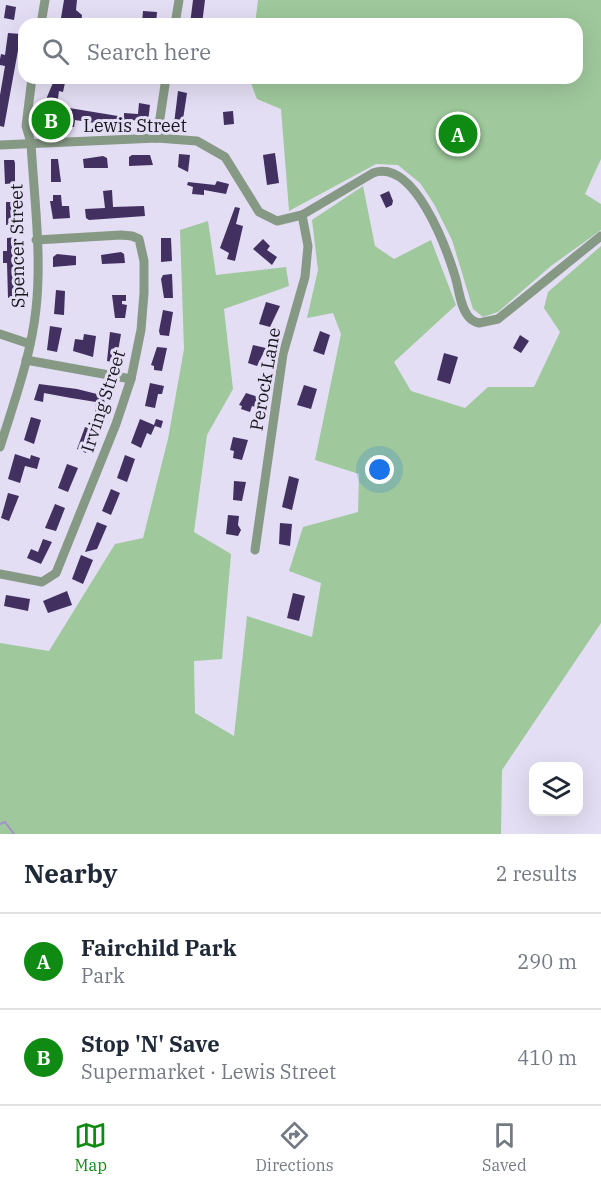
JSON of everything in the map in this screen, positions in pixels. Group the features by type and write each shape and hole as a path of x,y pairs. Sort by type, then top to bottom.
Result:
{"street":[{"path":"42,18 45,0"},
{"path":"176,18 179,0"},
{"name":"Spencer Street","path":"0,447 30,344 37,288 31,143 26,126 32,84"},
{"path":"157,138 165,84"},
{"name":"Lewis Street","path":"0,145 157,138 187,139 216,150 232,165 256,207 267,218 285,221 302,215"},
{"path":"302,215 373,173 382,170 398,175 419,198 440,235 466,314 473,322 484,324 498,319 601,236"},
{"name":"Perock Lane","path":"255,550 283,354 306,277 308,246 302,215"},
{"name":"Irving Street","path":"0,574 42,582 56,573 116,424 131,379 141,330 144,261 139,239 121,235 36,240"},
{"path":"0,334 30,344"},
{"path":"26,360 131,379"}],"green space":[{"path":"258,0 601,0 601,159 585,194 601,204 601,230 551,266 498,312 483,317 473,309 452,240 434,204 420,183 398,165 376,164 289,211 281,109 257,99 251,84 583,84 583,18 256,18"},
{"path":"363,186 375,246 394,259 431,240 456,305 394,362 411,391 465,408 488,387 534,387 560,332 544,308 548,292 601,246 601,623 502,770 501,834 0,834 0,643 49,651 115,544 143,538 168,439 184,349 180,230 208,221 216,275 286,267 289,286 224,309 233,389 207,435 194,532 231,554 222,659 194,661 195,713 234,736 247,616 312,637 321,583 289,571 303,527 358,512 359,474 315,460 341,334 333,313 307,318 318,270 312,220"}],"building":[{"path":"64,0 77,0 76,10 82,15 82,18 61,18"},
{"path":"193,0 205,0 203,18 191,18"},
{"path":"6,5 16,7 14,20 4,18"},
{"path":"143,11 157,12 156,18 142,18"},
{"path":"8,33 18,34 18,50 4,127 0,126 0,95 5,66 0,65 0,59 1,54 5,55"},
{"path":"52,84 65,84 63,92 59,91 57,106 124,117 124,113 138,114 139,103 150,105 148,122 131,120 131,126 125,125 124,128 94,125 95,123 75,120 74,127 45,124 47,97"},
{"path":"178,91 187,93 182,126 174,124"},
{"path":"233,111 234,124 224,125 223,112"},
{"path":"275,153 279,183 267,185 263,155"},
{"path":"179,154 190,155 188,172 178,167"},
{"path":"150,155 153,165 129,166 129,157"},
{"path":"103,156 107,158 108,168 84,168 83,159"},
{"path":"51,159 58,159 61,182 51,182"},
{"path":"4,160 14,160 15,183 5,184"},
{"path":"217,181 229,184 226,194 204,190 204,195 192,194 193,187 187,185 188,182 215,185"},
{"path":"112,190 113,207 144,206 145,216 89,220 86,218 85,209 105,208 103,191"},
{"path":"389,191 393,201 392,205 386,208 380,195"},
{"path":"53,195 61,195 62,206 69,206 70,218 53,219 50,201 53,201"},
{"path":"6,202 15,202 16,225 6,225"},
{"path":"235,207 240,208 236,224 243,226 235,261 227,259 229,253 220,248"},
{"path":"17,237 19,295 8,298 7,263 3,263 3,251 7,251 7,238"},
{"path":"161,238 171,238 172,261 161,262"},
{"path":"263,239 270,246 267,250 277,257 272,265 253,249"},
{"path":"121,252 124,254 125,263 102,264 101,255"},
{"path":"57,254 76,256 76,265 53,267 53,257"},
{"path":"172,274 173,298 164,298 161,279 163,275"},
{"path":"56,290 65,291 64,315 54,314"},
{"path":"112,295 126,295 126,301 122,301 122,304 127,305 125,318 115,318"},
{"path":"266,302 280,306 270,327 259,324"},
{"path":"163,310 173,312 169,336 160,335 159,331"},
{"path":"50,326 62,328 57,352 47,350"},
{"path":"320,331 330,335 324,355 313,351"},
{"path":"110,332 121,334 116,363 107,361"},
{"path":"84,334 96,336 93,357 73,351 75,339 83,340"},
{"path":"520,335 529,341 521,353 513,348"},
{"path":"253,345 266,348 257,366 248,363"},
{"path":"157,347 167,348 162,371 154,370 154,366 151,365"},
{"path":"444,353 458,357 450,384 437,380"},
{"path":"150,383 164,386 162,394 158,394 155,408 145,406"},
{"path":"39,384 77,389 105,396 104,413 95,412 96,402 44,393 43,402 34,400"},
{"path":"304,385 317,389 311,409 297,405"},
{"path":"246,393 258,397 255,407 252,406 250,412 241,409 242,406 239,405"},
{"path":"31,417 41,420 34,444 24,440"},
{"path":"140,419 154,425 156,419 163,421 161,428 155,426 151,435 147,433 141,448 131,443"},
{"path":"85,427 95,431 86,453 77,449"},
{"path":"233,437 248,440 242,460 233,458 234,451 230,450"},
{"path":"15,454 30,459 31,455 40,458 37,469 25,466 20,483 8,479"},
{"path":"125,455 135,459 127,482 117,478"},
{"path":"67,464 78,468 68,492 58,488"},
{"path":"289,476 299,479 292,510 282,507"},
{"path":"234,481 246,482 242,501 233,500"},
{"path":"111,489 120,493 111,515 102,511"},
{"path":"8,493 19,496 9,521 1,518"},
{"path":"55,504 65,508 56,531 45,528"},
{"path":"228,515 239,516 238,525 241,530 238,536 226,534"},
{"path":"97,522 107,526 97,549 85,552"},
{"path":"280,523 292,524 290,546 279,544"},
{"path":"43,539 52,542 41,564 27,558 31,549 38,552"},
{"path":"81,555 93,560 83,584 72,579"},
{"path":"67,591 72,605 48,613 43,601"},
{"path":"293,593 305,596 299,621 287,618"},
{"path":"6,595 30,599 28,611 4,606"}],"waterway":[{"path":"0,824 5,822 14,834"}],"place":[{"name":"Stop 'N' Save","path":"51,120"},
{"name":"Fairchild Park","path":"458,134"}]}
